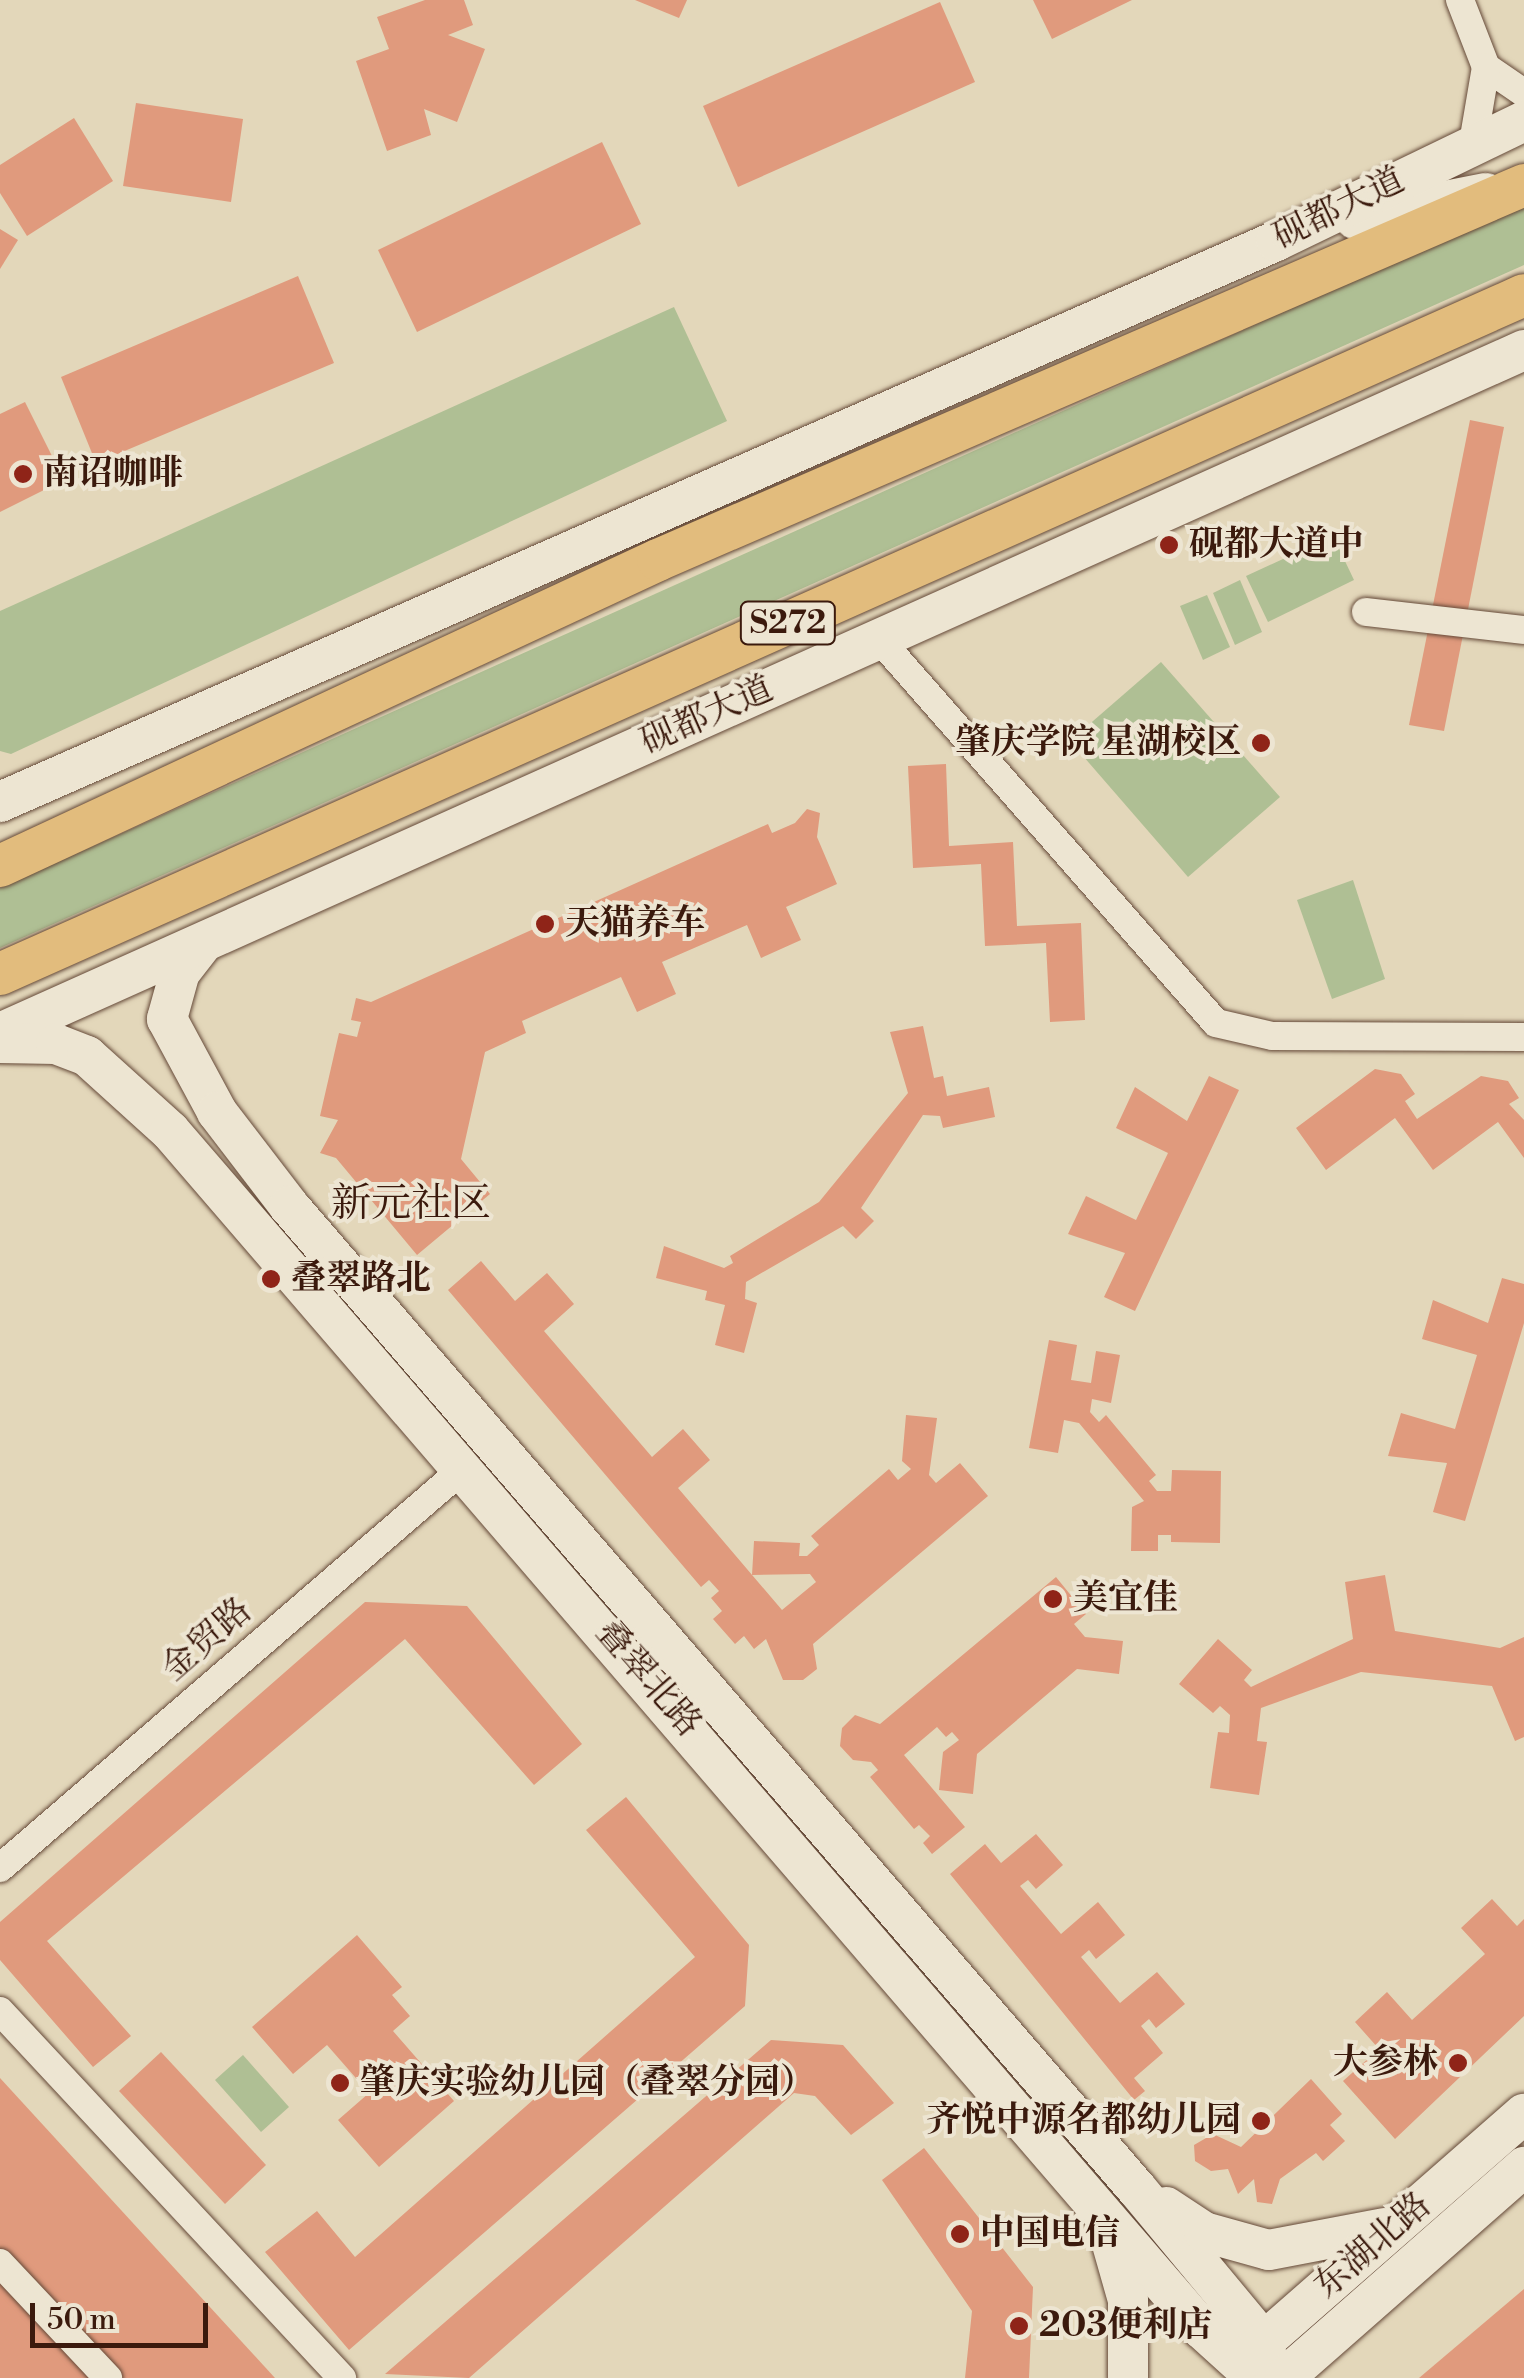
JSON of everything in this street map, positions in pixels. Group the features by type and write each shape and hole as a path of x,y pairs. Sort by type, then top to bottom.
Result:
{"main road":[{"name":"砚都大道","path":"12,791 108,757 869,414 1276,241 1524,121"},
{"name":"砚都大道","path":"0,866 365,702 658,560 1521,186"},
{"path":"1276,241 1390,209 1521,186"},
{"name":"砚都大道","path":"0,974 1524,298"},
{"path":"1397,402 1524,298"},
{"name":"砚都大道","path":"0,1033 880,640 1397,402 1524,350"},
{"path":"658,560 869,414"},
{"path":"108,757 365,702"},
{"path":"311,891 488,757"},
{"name":"叠翠北路","path":"203,943 180,972 168,1018 218,1112 289,1206 1138,2188 1250,2368"},
{"name":"叠翠北路","path":"0,1043 56,1044 87,1056 170,1132 464,1468 1104,2216 1250,2368"},
{"path":"170,1132 172,1114 188,1103 218,1112"},
{"name":"东湖北路","path":"1250,2368 1336,2278 1524,2114"},
{"name":"东湖北路","path":"1284,2378 1524,2167"},
{"path":"1128,2378 1128,2300 1104,2216 1138,2188 1204,2232 1269,2250 1334,2244 1397,2224"},
{"path":"1336,2278 1362,2309"}],"street":[{"path":"1460,0 1486,68 1473,144"},
{"path":"1486,68 1524,93"},
{"path":"1366,612 1524,630"},
{"path":"880,640 1216,1023 1272,1036 1524,1036"},
{"name":"金贸路","path":"0,1868 464,1468"},
{"path":"0,2011 342,2378"},
{"path":"0,2264 108,2378"}],"green space":[{"path":"1524,204 1524,265 0,948 0,888"},
{"path":"674,307 727,421 11,754 0,751 0,611"},
{"path":"1333,536 1354,580 1268,622 1246,576"},
{"path":"1240,580 1262,632 1235,645 1213,593"},
{"path":"1207,595 1230,647 1203,660 1180,606"},
{"path":"1161,662 1280,797 1188,877 1070,741"},
{"path":"1353,880 1385,979 1332,999 1297,900"},
{"path":"243,2055 289,2107 261,2132 215,2080"}],"building":[{"path":"425,0 464,0 473,25 448,35 485,49 457,122 424,109 431,135 387,151 356,61 389,49 377,17"},
{"path":"635,0 687,0 679,18"},
{"path":"1033,0 1132,0 1052,39"},
{"path":"940,2 975,82 738,187 703,106"},
{"path":"136,103 243,119 231,202 123,186"},
{"path":"74,118 113,181 27,236 0,193 0,165"},
{"path":"602,142 641,224 417,332 378,250"},
{"path":"0,229 18,240 0,269"},
{"path":"298,276 334,363 96,463 61,377"},
{"path":"25,402 64,480 0,512 0,414"},
{"path":"1470,420 1504,427 1444,731 1409,725"},
{"path":"946,764 949,846 1013,842 1017,926 1081,923 1085,1020 1050,1022 1046,943 985,946 981,864 913,868 908,766"},
{"path":"807,809 820,813 817,837 837,884 786,907 801,940 761,958 747,925 662,962 676,994 637,1012 621,977 522,1021 526,1033 485,1052 461,1159 490,1194 417,1255 336,1158 320,1153 338,1120 320,1116 339,1033 357,1037 361,1022 351,1020 356,998 371,1002 768,824 772,833 795,823"},
{"path":"923,1026 934,1078 943,1076 947,1096 989,1087 995,1117 943,1128 940,1116 923,1115 861,1208 874,1221 856,1239 843,1226 746,1282 745,1299 757,1303 744,1353 715,1345 725,1305 705,1300 707,1291 656,1278 664,1246 724,1268 733,1263 730,1256 819,1202 908,1093 890,1032"},
{"path":"1375,1069 1401,1074 1415,1094 1405,1101 1417,1119 1481,1076 1508,1081 1519,1098 1509,1104 1524,1120 1524,1158 1498,1122 1433,1170 1395,1118 1326,1170 1296,1128"},
{"path":"1209,1076 1239,1090 1135,1311 1104,1297 1125,1253 1068,1234 1086,1196 1136,1220 1168,1153 1116,1128 1135,1087 1187,1121"},
{"path":"481,1261 515,1301 547,1273 574,1304 544,1331 652,1457 683,1429 710,1460 678,1488 752,1575 754,1541 800,1543 799,1556 807,1556 819,1545 811,1536 889,1469 898,1480 911,1469 902,1461 906,1415 937,1418 929,1475 936,1483 960,1463 988,1496 813,1644 817,1669 803,1680 783,1680 766,1639 754,1649 744,1636 735,1644 713,1619 722,1611 711,1598 719,1591 709,1580 701,1587 448,1290","holes":["810,1574 816,1582 782,1610 752,1575"]},
{"path":"1502,1278 1524,1284 1524,1323 1465,1521 1433,1512 1447,1463 1388,1456 1401,1413 1455,1429 1477,1355 1422,1339 1433,1300 1488,1323"},
{"path":"1049,1340 1077,1345 1071,1380 1091,1383 1096,1351 1120,1355 1111,1403 1092,1399 1090,1412 1099,1422 1106,1415 1156,1475 1149,1481 1157,1491 1171,1491 1172,1470 1221,1471 1220,1543 1171,1542 1171,1535 1158,1535 1158,1551 1131,1551 1132,1507 1144,1501 1079,1423 1064,1420 1058,1453 1029,1448"},
{"path":"1385,1575 1395,1631 1500,1648 1524,1637 1524,1737 1515,1741 1492,1686 1361,1672 1261,1708 1257,1741 1267,1742 1259,1795 1210,1788 1218,1732 1229,1733 1230,1715 1220,1706 1213,1713 1179,1684 1218,1639 1252,1670 1244,1680 1251,1687 1353,1639 1345,1582"},
{"path":"1056,1577 1086,1614 1074,1624 1085,1637 1123,1641 1119,1674 1077,1669 977,1754 973,1794 939,1790 943,1752 959,1740 952,1732 946,1737 937,1727 904,1755 965,1827 932,1854 923,1843 930,1836 919,1825 914,1829 870,1777 878,1770 871,1762 853,1760 840,1746 842,1728 855,1715 880,1724"},
{"path":"365,1602 467,1606 582,1744 534,1785 405,1639 47,1941 131,2036 93,2067 0,1960 0,1922"},
{"path":"626,1797 749,1945 745,2006 349,2350 265,2252 317,2211 355,2257 695,1957 586,1830"},
{"path":"1036,1834 1063,1865 1036,1889 1028,1880 1020,1886 1061,1934 1098,1902 1125,1935 1096,1959 1089,1950 1081,1957 1120,2003 1157,1972 1185,2004 1156,2028 1149,2019 1141,2026 1163,2053 1134,2078 1145,2091 1134,2100 950,1874 985,1844 1001,1863"},
{"path":"1492,1899 1517,1926 1524,1919 1524,2016 1395,2139 1343,2081 1379,2049 1355,2022 1387,1992 1412,2020 1485,1954 1461,1928"},
{"path":"357,1935 402,1987 392,1995 410,2016 393,2031 454,2101 379,2167 338,2120 369,2093 327,2045 293,2074 252,2027"},
{"path":"771,2040 843,2045 894,2103 851,2135 815,2096 794,2093 469,2378 385,2374"},
{"path":"161,2052 266,2165 225,2204 119,2091"},
{"path":"0,2078 275,2378 0,2378"},
{"path":"1311,2079 1342,2114 1330,2125 1345,2141 1323,2161 1316,2153 1280,2179 1272,2204 1257,2202 1254,2179 1238,2194 1228,2169 1211,2171 1195,2161 1194,2145 1213,2134 1241,2147"},
{"path":"924,2148 1033,2287 1029,2378 965,2378 972,2311 882,2180"},
{"path":"1524,2289 1524,2378 1419,2378"}],"place":[{"name":"南诏咖啡","path":"23,474"},
{"name":"砚都大道中","path":"1169,545"},
{"name":"肇庆学院 星湖校区","path":"1261,743"},
{"name":"天猫养车","path":"545,924"},
{"name":"叠翠路北","path":"271,1279"},
{"name":"美宜佳","path":"1053,1599"},
{"name":"大参林","path":"1458,2063"},
{"name":"肇庆实验幼儿园（叠翠分园）","path":"340,2083"},
{"name":"齐悦中源名都幼儿园","path":"1261,2121"},
{"name":"中国电信","path":"960,2234"},
{"name":"203便利店","path":"1019,2326"}],"district":[{"name":"新元社区","path":"411,1204"}]}
